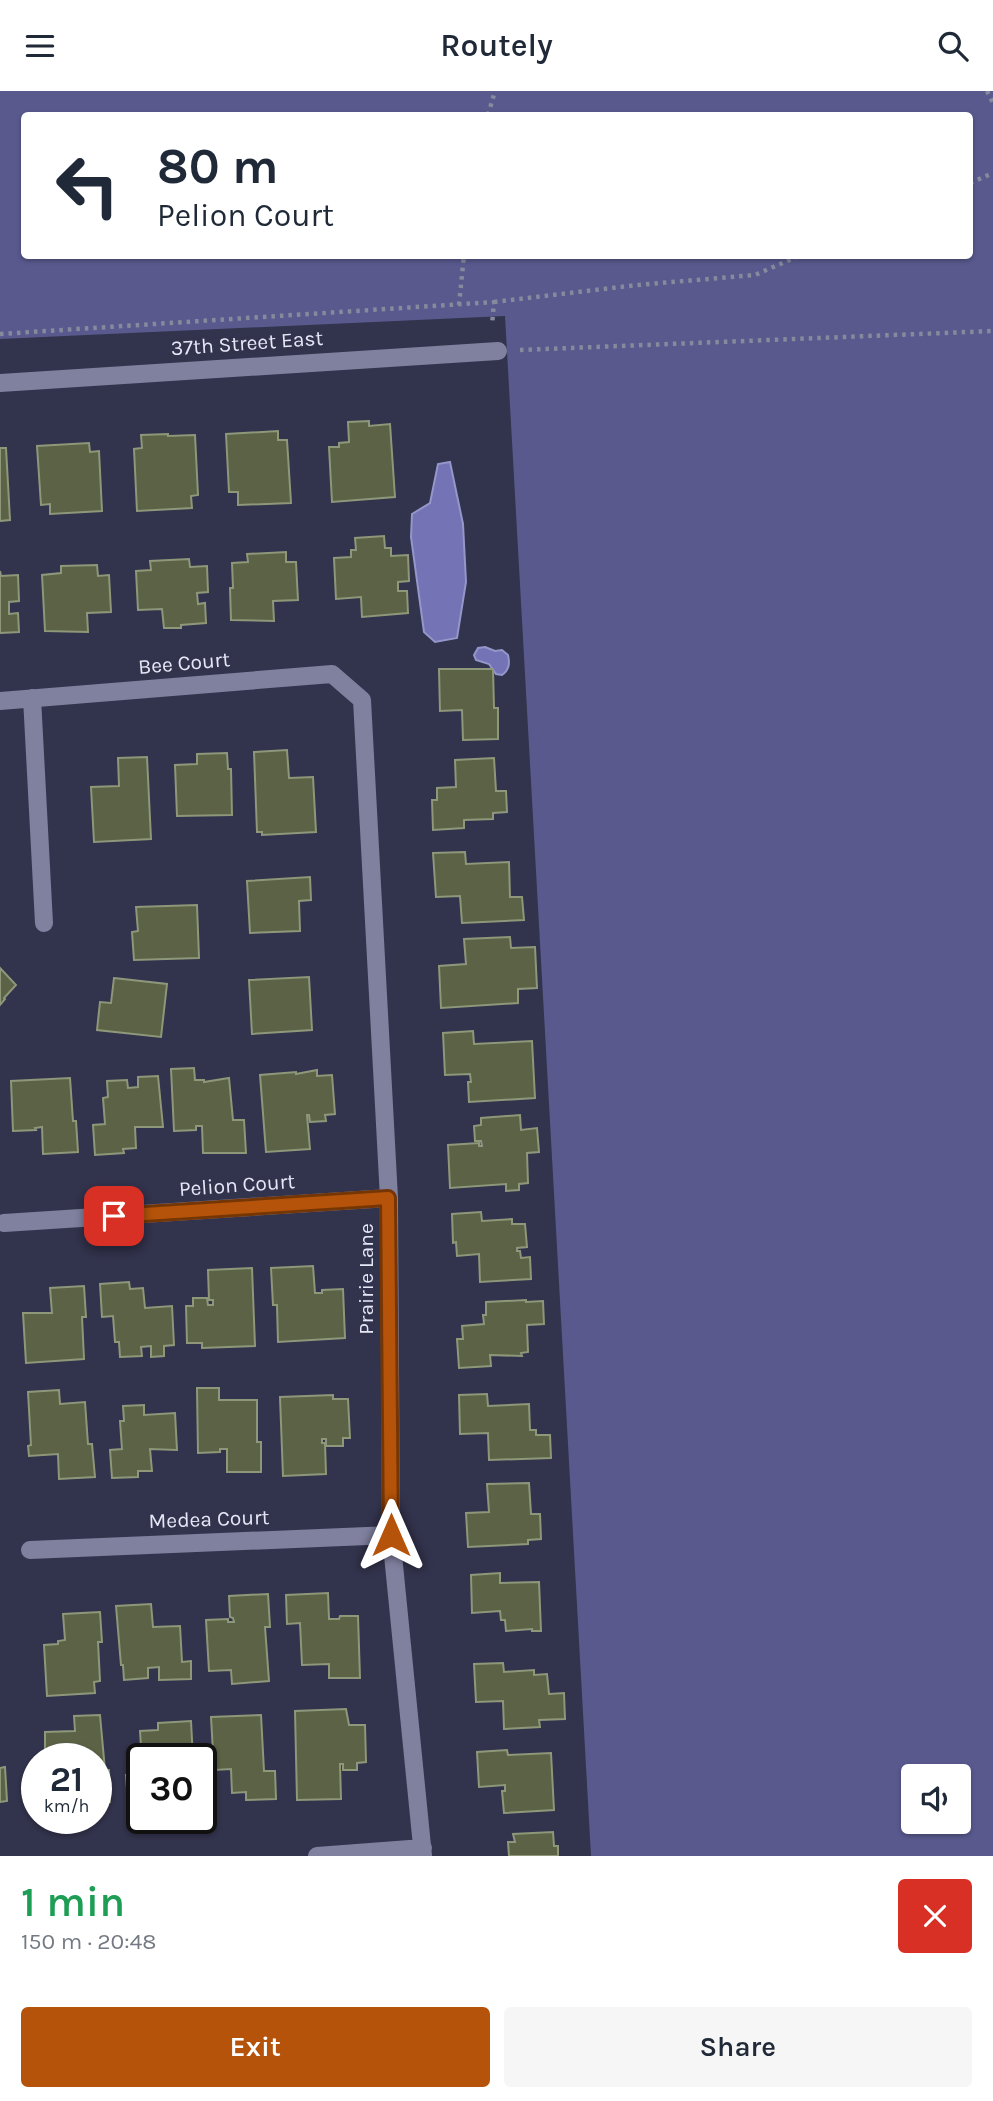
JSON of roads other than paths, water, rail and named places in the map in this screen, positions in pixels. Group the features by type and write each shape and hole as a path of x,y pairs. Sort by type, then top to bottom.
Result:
{"street":[{"name":"37th Street East","path":"0,383 498,351"},
{"name":"Bee Court","path":"0,701 332,674 362,700"},
{"path":"32,698 44,923"},
{"name":"Prairie Lane","path":"362,700 388,1198 391,1535 423,1852"},
{"name":"Pelion Court","path":"4,1223 388,1198"},
{"name":"Medea Court","path":"30,1549 391,1535"},
{"path":"317,1856 423,1852"}]}
